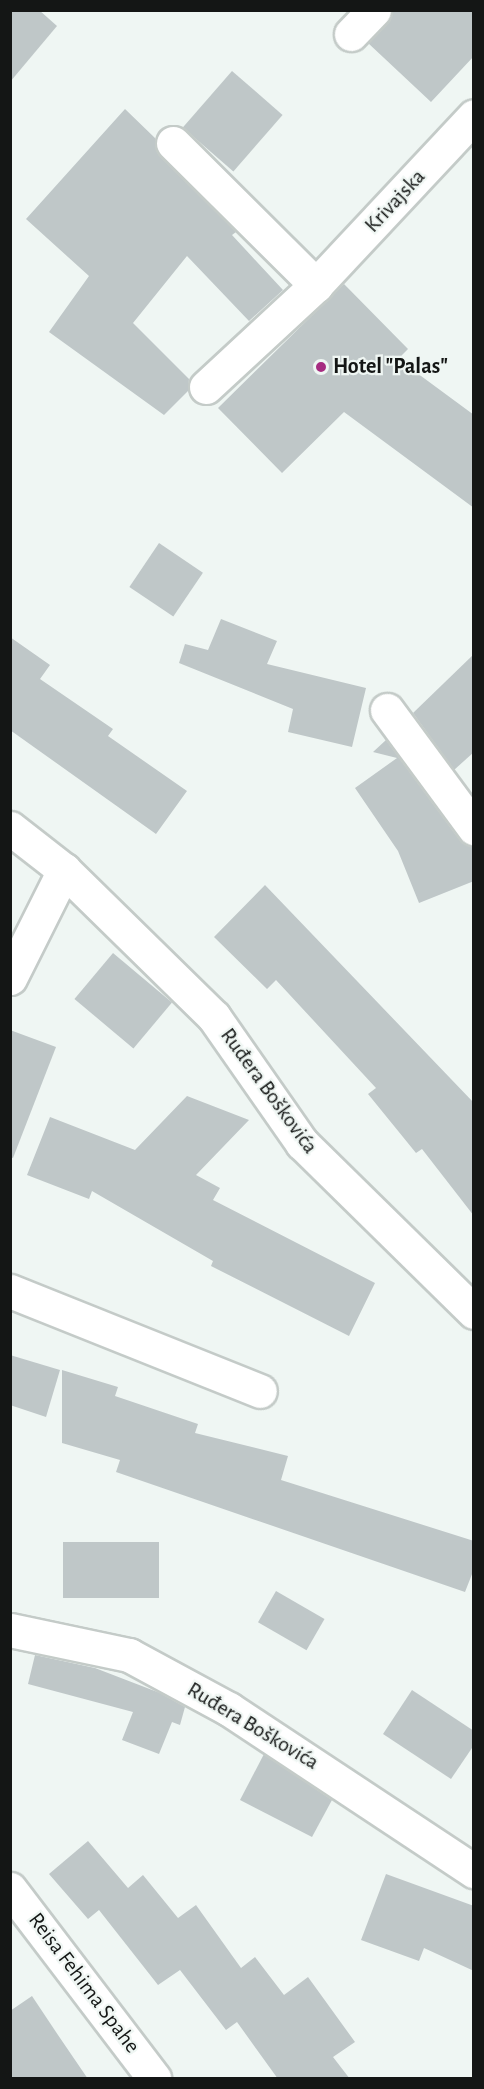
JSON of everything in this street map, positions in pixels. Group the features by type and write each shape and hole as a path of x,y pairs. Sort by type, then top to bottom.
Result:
{"street":[{"path":"351,34 374,10"},
{"name":"Krivajska","path":"206,387 316,285 474,116"},
{"path":"173,143 316,285"},
{"path":"387,710 474,828"},
{"name":"Ruđera Boškovića","path":"10,828 64,870 214,1017 302,1143 474,1312"},
{"path":"10,978 64,870"},
{"path":"10,1291 260,1391"},
{"name":"Ruđera Boškovića","path":"10,1629 129,1654 229,1709 474,1871"},
{"name":"Reisa Fehima Spahe","path":"10,1889 154,2079"}],"building":[{"path":"10,10 39,10 57,26 10,82"},
{"path":"392,10 474,10 474,56 431,102 368,43 388,23"},
{"path":"232,71 283,115 233,172 183,128"},
{"path":"125,109 155,138 160,156 236,232 232,235 283,290 249,321 187,256 133,323 189,379 188,391 164,415 49,332 89,276 26,219"},
{"path":"344,284 408,349 398,359 474,415 474,508 344,412 282,473 218,408"},
{"path":"159,543 203,573 173,617 129,587"},
{"path":"221,619 277,641 267,664 366,688 352,747 288,732 293,709 179,663 185,644 208,650"},
{"path":"10,637 50,665 40,679 113,729 108,736 187,791 156,834 10,730"},
{"path":"474,654 474,752 454,770 413,713"},
{"path":"386,740 459,839 474,846 474,881 419,903 398,851 355,788 397,758 373,752"},
{"path":"265,885 474,1103 474,1216 422,1149 416,1153 368,1094 376,1088 276,980 267,989 214,937"},
{"path":"113,953 172,1002 133,1048 74,999"},
{"path":"10,1030 56,1047 13,1158 10,1157"},
{"path":"187,1096 249,1120 196,1175 220,1188 213,1200 375,1283 349,1336 211,1266 213,1261 92,1191 89,1199 27,1175 50,1117 135,1150"},
{"path":"10,1355 60,1370 46,1417 10,1405"},
{"path":"62,1370 118,1387 115,1396 198,1424 195,1433 288,1456 281,1480 474,1541 474,1569 465,1592 116,1472 120,1460 62,1443"},
{"path":"63,1542 159,1542 159,1598 63,1598"},
{"path":"276,1591 324,1619 306,1650 258,1622"},
{"path":"35,1655 95,1668 160,1693 185,1707 180,1725 172,1722 159,1754 122,1740 133,1712 28,1684"},
{"path":"412,1690 474,1731 474,1745 451,1779 383,1734"},
{"path":"264,1754 332,1800 312,1837 240,1800"},
{"path":"88,1841 128,1888 143,1875 178,1918 196,1905 241,1968 255,1957 284,1995 308,1977 355,2042 333,2057 350,2079 278,2079 237,2022 226,2030 180,1970 158,1985 99,1910 88,1919 49,1874"},
{"path":"386,1874 474,1906 474,1971 424,1948 419,1961 361,1940"},
{"path":"32,1996 88,2079 10,2079 10,2011"}],"place":[{"name":"Hotel \"Palas\"","path":"321,367"}]}
